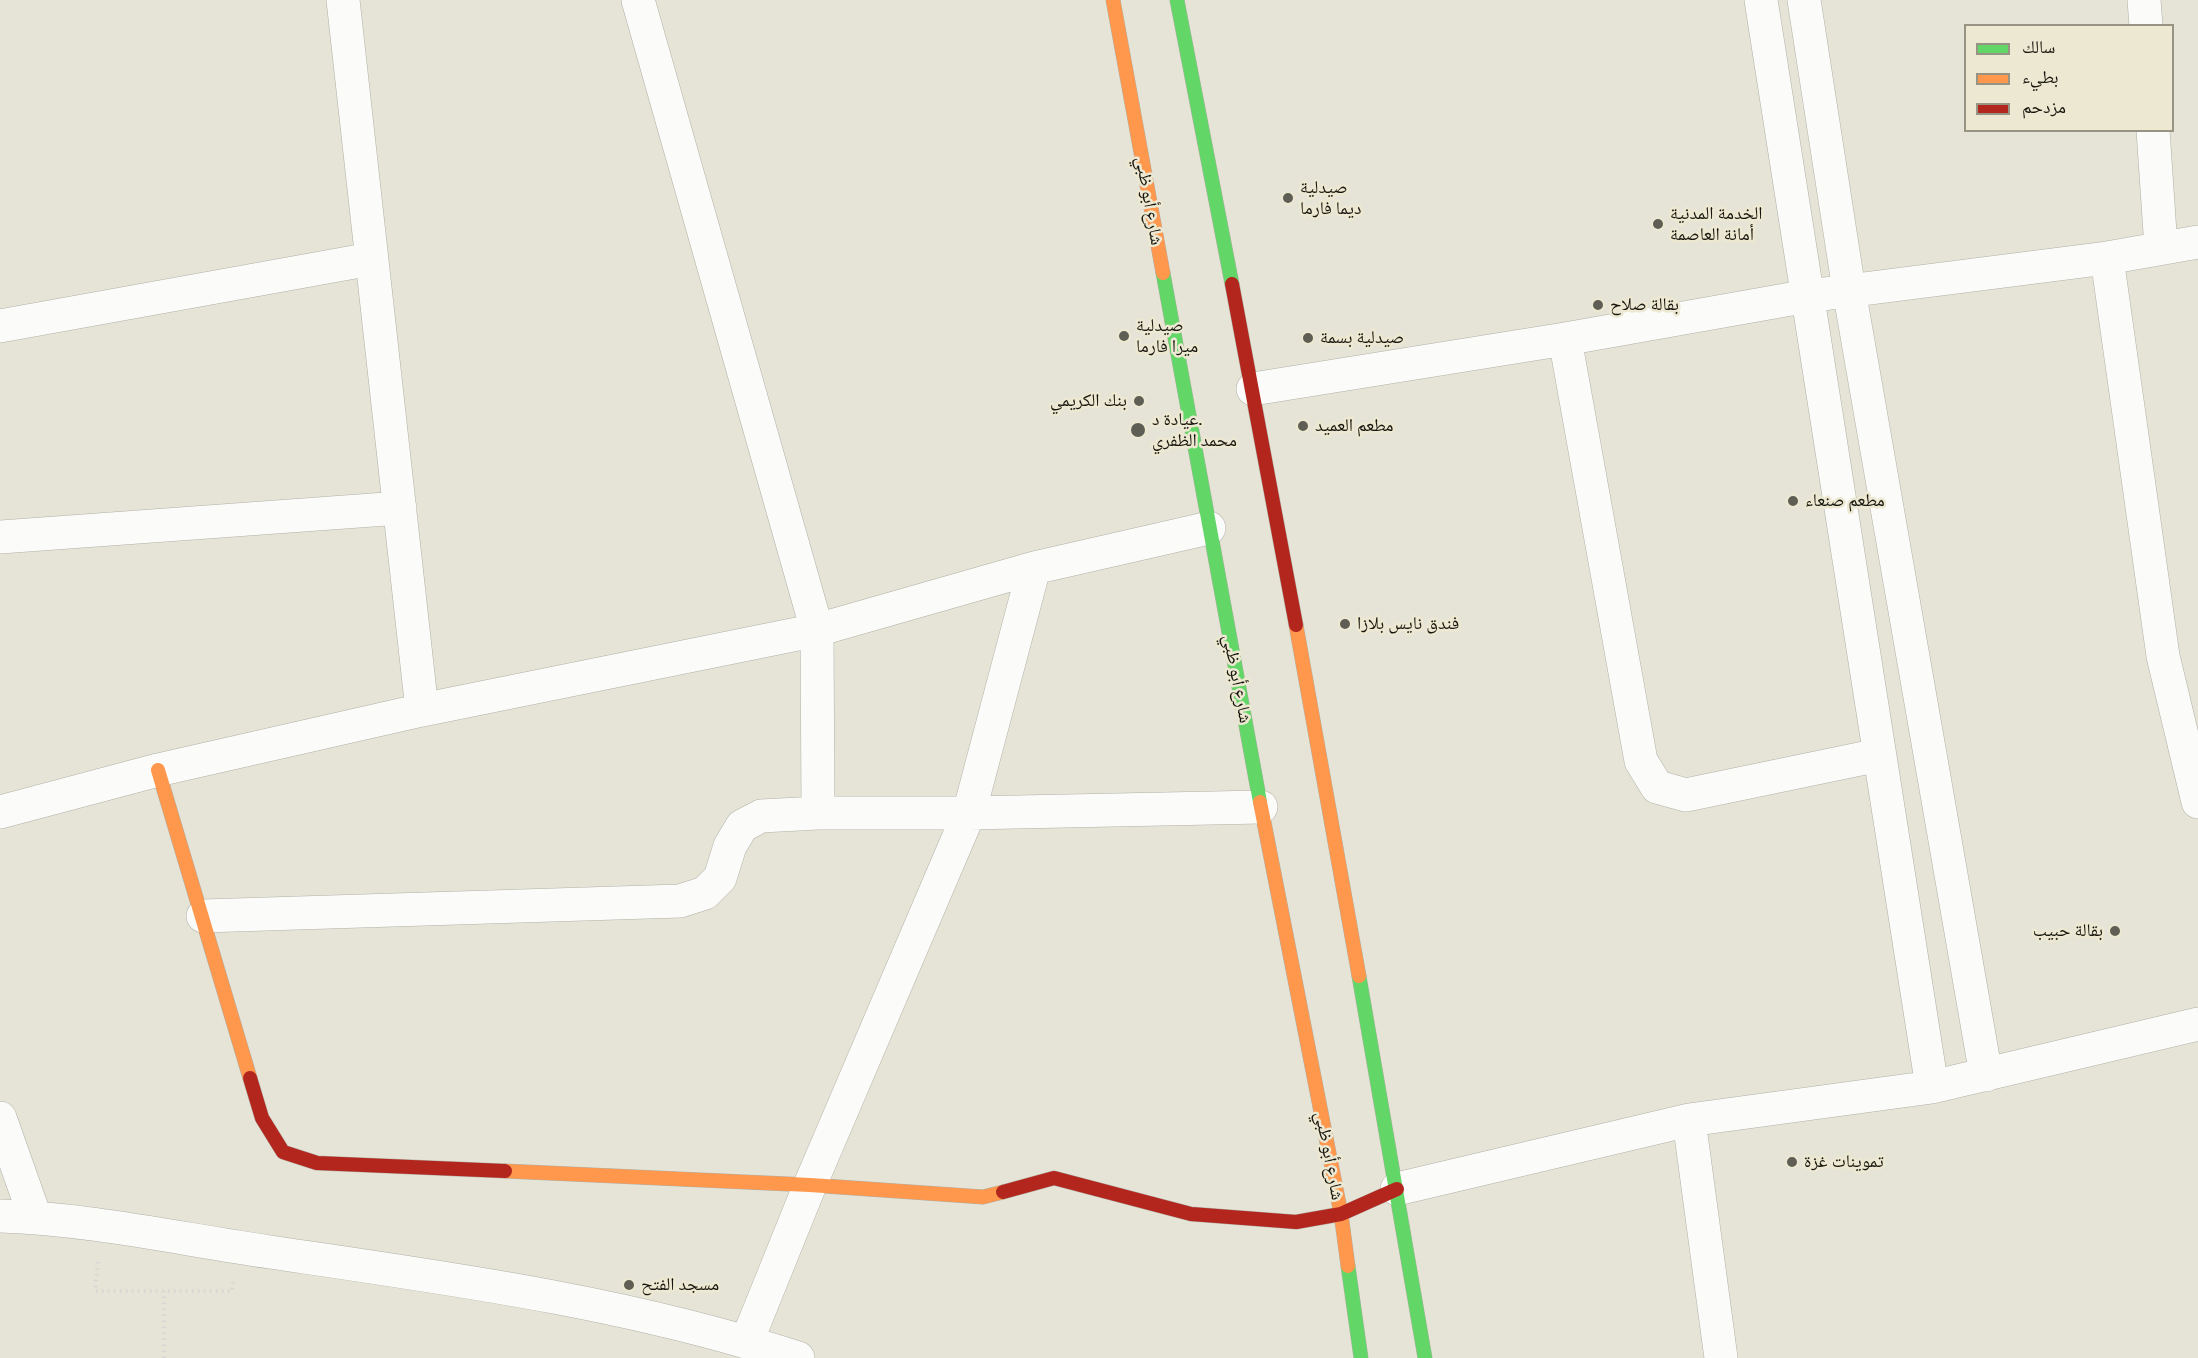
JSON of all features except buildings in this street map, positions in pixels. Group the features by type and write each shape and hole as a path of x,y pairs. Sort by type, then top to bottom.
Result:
{"main road":[{"name":"شارع أبو ظبي","path":"1113,0 1261,807 1341,1214 1361,1358"},
{"path":"1177,0 1253,389 1425,1358"},
{"path":"158,770 262,1118 283,1152 317,1164 810,1185 983,1197 1054,1178 1191,1214 1296,1222 1341,1214 1396,1189"}],"street":[{"path":"342,0 422,710"},
{"path":"638,0 817,630 818,813"},
{"path":"1761,0 1932,1088"},
{"path":"1804,0 1849,291 1986,1075"},
{"path":"2144,0 2146,24"},
{"path":"2153,132 2161,248"},
{"path":"1253,389 1565,339 1808,296 2107,258 2198,242"},
{"path":"2107,258 2163,656 2198,802"},
{"path":"0,326 371,259"},
{"path":"1565,339 1641,761 1657,787 1686,795 1879,755"},
{"path":"0,537 400,508"},
{"path":"0,812 158,770 422,710 817,630 1034,568 1209,528"},
{"path":"747,1341 810,1185 969,813 1034,568"},
{"path":"203,916 680,901 705,893 720,878 730,846 742,826 761,816 818,813 969,813 1261,807"},
{"path":"1396,1189 1689,1120 1932,1088 2198,1024"},
{"path":"0,1118 35,1217"},
{"path":"1689,1120 1721,1358"},
{"path":"0,1216 35,1217 404,1271 554,1297 747,1341 798,1358"}],"path":[{"path":"95,1291 232,1292"},
{"path":"164,1291 164,1358"}],"traffic: fast":[{"path":"1177,0 1232,284"},
{"path":"1163,273 1260,802"},
{"path":"1359,976 1425,1358"},
{"path":"1348,1266 1361,1358"}],"traffic: slow":[{"path":"1113,0 1163,273"},
{"path":"1296,625 1359,976"},
{"path":"158,770 250,1078"},
{"path":"1260,802 1341,1214 1348,1266"},
{"path":"505,1171 810,1185 983,1197 1003,1192"}],"traffic: jam":[{"path":"1232,284 1296,625"},
{"path":"250,1078 262,1118 283,1152 317,1163 505,1171"},
{"path":"1003,1192 1054,1178 1191,1214 1296,1222 1341,1214 1397,1189"}],"place":[{"name":"صيدلية ديما فارما","path":"1288,198"},
{"name":"الخدمة المدنية أمانة العاصمة","path":"1658,224"},
{"name":"بقالة صلاح","path":"1598,305"},
{"name":"صيدلية ميرا فارما","path":"1124,336"},
{"name":"صيدلية بسمة","path":"1308,338"},
{"name":"بنك الكريمي","path":"1139,401"},
{"name":"مطعم العميد","path":"1303,426"},
{"name":"عيادة د. محمد الظفري","path":"1138,430"},
{"name":"مطعم صنعاء","path":"1793,501"},
{"name":"فندق نايس بلازا","path":"1345,624"},
{"name":"بقالة حبيب","path":"2115,931"},
{"name":"تموينات غزة","path":"1792,1162"},
{"name":"مسجد الفتح","path":"629,1285"}]}
